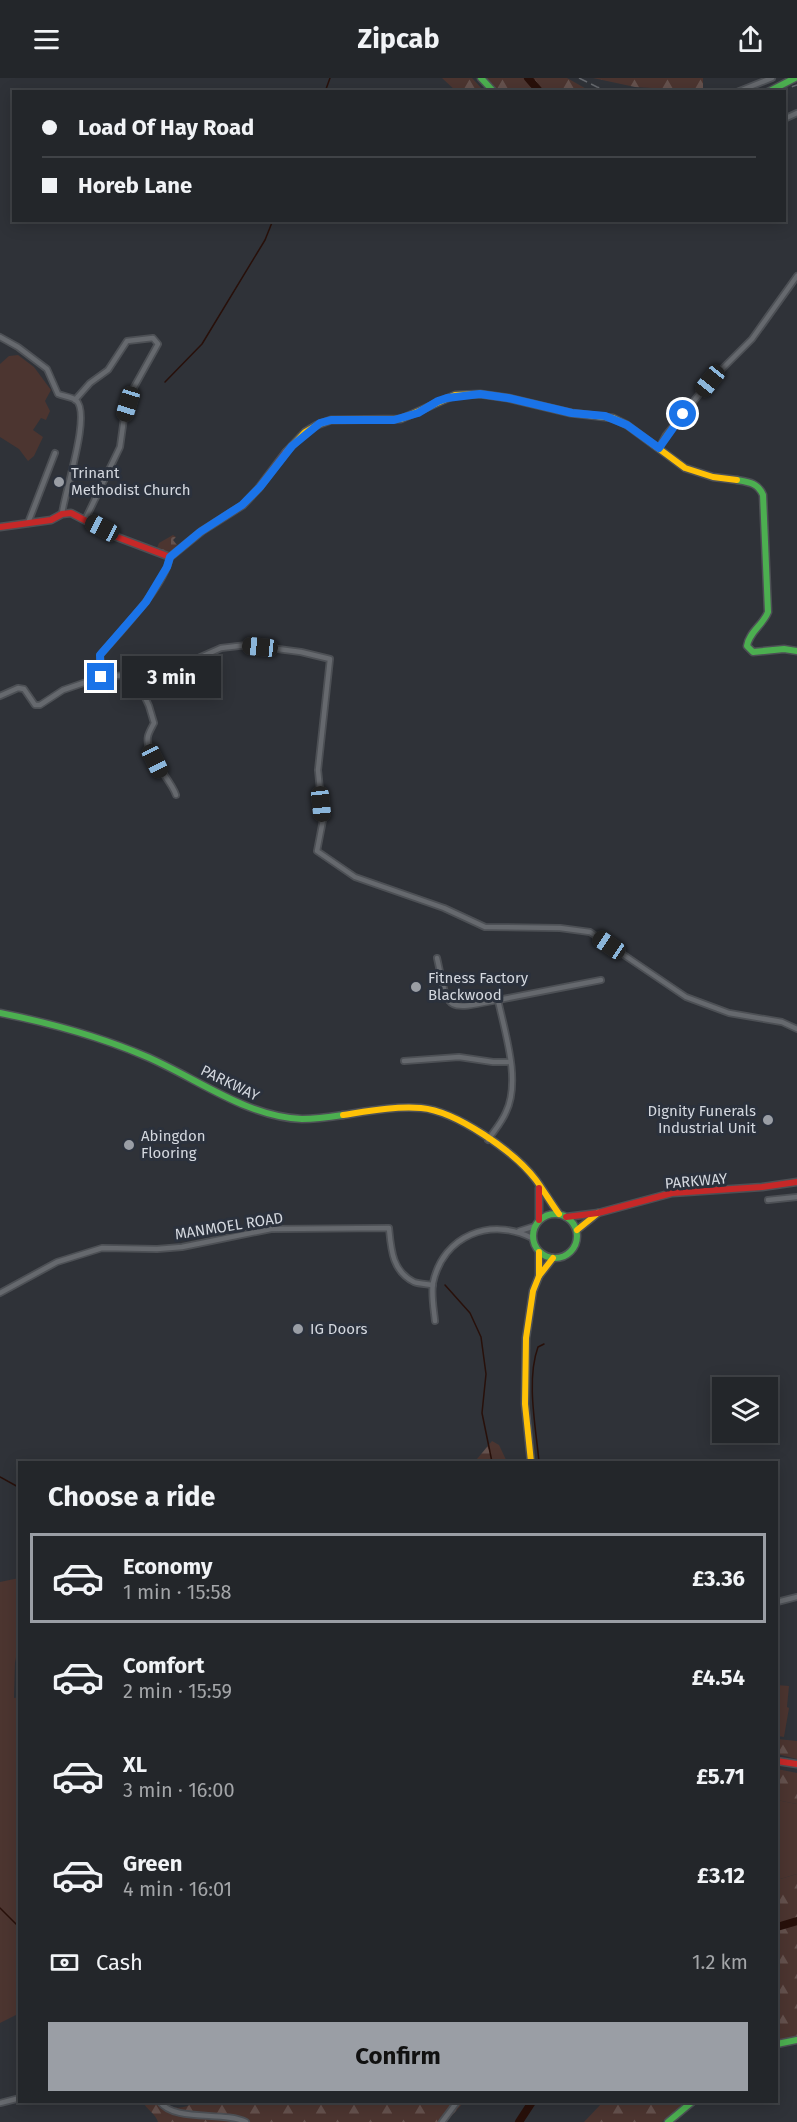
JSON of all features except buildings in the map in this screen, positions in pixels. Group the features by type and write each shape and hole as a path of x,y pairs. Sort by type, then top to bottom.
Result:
{"street":[{"path":"481,78 492,90"},
{"path":"741,90 772,78"},
{"path":"772,90 795,78"},
{"path":"659,448 666,435 710,381 752,339 797,276"},
{"path":"0,337 18,347 47,369 58,394 75,400 81,412 79,436 62,514"},
{"path":"75,400 90,383 108,370 127,341 153,338 158,344 133,389 124,418 120,447 85,520"},
{"path":"101,677 100,655 146,602 167,567 170,557 200,532 238,508 260,487 292,446 312,428 327,421 394,420 418,413 447,398 480,394 572,413 605,416 627,425 692,471 733,481 751,482 760,488 763,495 768,612 764,622 749,637 747,646 755,653 784,649 797,651"},
{"path":"28,523 55,453"},
{"path":"0,527 51,520 62,514 74,513 117,537 170,557"},
{"path":"0,696 18,688 24,689 35,705 40,705 63,690 101,677 167,672 221,648 247,645 302,652 330,659 318,770 323,820 317,851 355,877 444,908 485,927 560,928 590,932 686,997 729,1013 782,1022 797,1029"},
{"path":"134,674 154,723 148,735 148,742 160,772 176,795"},
{"path":"437,958 445,995 452,1004 461,1007 601,980"},
{"path":"488,1140 506,1112 512,1083 498,1000"},
{"name":"PARKWAY","path":"0,1013 40,1020 100,1038 168,1066 251,1108 302,1119 398,1109 438,1111 457,1118 517,1161 535,1179 559,1214"},
{"path":"404,1061 459,1057 510,1062"},
{"name":"PARKWAY","path":"598,1213 672,1193 762,1187 797,1182"},
{"path":"532,1238 537,1223 539,1187"},
{"path":"768,1200 797,1197"},
{"path":"519,1231 552,1214 566,1216 598,1213"},
{"path":"577,1230 598,1213"},
{"path":"539,1252 553,1258 565,1256 573,1249 577,1230 566,1216"},
{"name":"MANMOEL ROAD","path":"0,1293 57,1262 102,1248 165,1248 197,1244 261,1230 298,1228 389,1228 391,1253 398,1268 414,1282 433,1285"},
{"path":"435,1321 433,1285 438,1269 448,1250 476,1231 500,1229 519,1231 532,1238 539,1252 539,1276"},
{"path":"531,1461 525,1404 526,1338 533,1291 539,1276 553,1258"},
{"path":"778,1602 797,1597"},
{"path":"778,1761 797,1764"},
{"path":"778,2044 797,2040"},
{"path":"0,2103 18,2098"},
{"path":"161,2103 164,2107 185,2114 236,2117 246,2122"},
{"path":"442,2122 457,2103"},
{"path":"668,2122 691,2103"}],"green space":[{"path":"442,78 472,78 483,90 455,90"},
{"path":"486,78 567,78 588,90 498,90"},
{"path":"593,78 703,78 703,90 635,87"},
{"path":"18,355 34,367 51,390 45,401 50,411 46,420 41,418 33,430 43,437 34,456 28,461 19,449 0,437 0,364 9,356"},
{"path":"173,535 176,537 173,540 177,545 168,554 157,548 159,543"},
{"path":"492,1441 499,1445 507,1461 477,1461"},
{"path":"18,1578 18,1646 14,1698 18,1697 18,2014 0,2023 0,1582"},
{"path":"778,1685 789,1686 787,1707 789,1708 784,1737 778,1736"},
{"path":"778,1739 797,1741 797,1759 778,1754"},
{"path":"778,1769 797,1773 797,1804 778,1800"},
{"path":"778,1800 797,1804 797,1874 778,1880"},
{"path":"797,1874 797,2037 778,2040 778,1880"},
{"path":"144,2103 166,2103 179,2108 192,2103 463,2103 446,2122 158,2122"},
{"path":"602,2103 684,2103 662,2122 584,2122"}],"waterway":[{"path":"326,90 330,78"},
{"path":"528,78 538,90"},
{"path":"165,382 202,344 265,240 272,222"},
{"path":"445,1285 470,1313 481,1337 486,1374 482,1413 492,1461"},
{"path":"539,1461 532,1389 534,1360 538,1347 544,1344"},
{"path":"0,1477 18,1487"},
{"path":"0,1908 18,1926"},
{"path":"778,1927 797,1921"},
{"path":"519,2122 531,2103"}],"railway":[{"path":"579,78 608,90"},
{"path":"782,90 797,85"}],"traffic: fast":[{"path":"481,78 492,90"},
{"path":"772,90 795,78"},
{"path":"737,480 756,486 763,495 768,612 750,637 747,646 753,652 784,649 797,651"},
{"path":"0,1013 110,1042 145,1056 241,1104 281,1117 302,1119 343,1115"},
{"path":"555,1214 564,1215 571,1220 576,1227 577,1236 576,1245 571,1252 564,1257 555,1258 546,1257 539,1252 534,1245 533,1236 534,1227 539,1220 546,1215 555,1214"},
{"path":"778,2044 797,2040"},
{"path":"668,2122 691,2103"}],"traffic: slow":[{"path":"286,452 305,432 331,420 401,419 455,395 480,394 508,398 571,413 613,418 627,425 685,468 713,477 737,480"},
{"path":"343,1115 382,1109 421,1108 451,1117 484,1135 514,1157 536,1180 559,1214"},
{"path":"577,1230 598,1213"},
{"path":"531,1461 525,1404 526,1338 533,1291 539,1276 539,1252"},
{"path":"539,1276 553,1258"}],"traffic: jam":[{"path":"0,527 51,520 62,514 71,513 117,537 170,557 202,531 243,505 286,452"},
{"path":"566,1217 598,1213 672,1193 762,1187 797,1182"},
{"path":"539,1188 539,1220"},
{"path":"778,1761 797,1764"}],"place":[{"name":"Trinant Methodist Church","path":"59,482"},
{"name":"Fitness Factory Blackwood","path":"416,987"},
{"name":"Dignity Funerals Industrial Unit","path":"768,1120"},
{"name":"Abingdon Flooring","path":"129,1145"},
{"name":"IG Doors","path":"298,1329"}],"route":[{"path":"101,677 100,655 146,602 167,567 170,557 200,532 236,511 260,487 292,446 320,423 331,420 394,420 418,413 438,401 455,395 480,394 572,413 605,416 627,425 659,448 683,414"}]}
